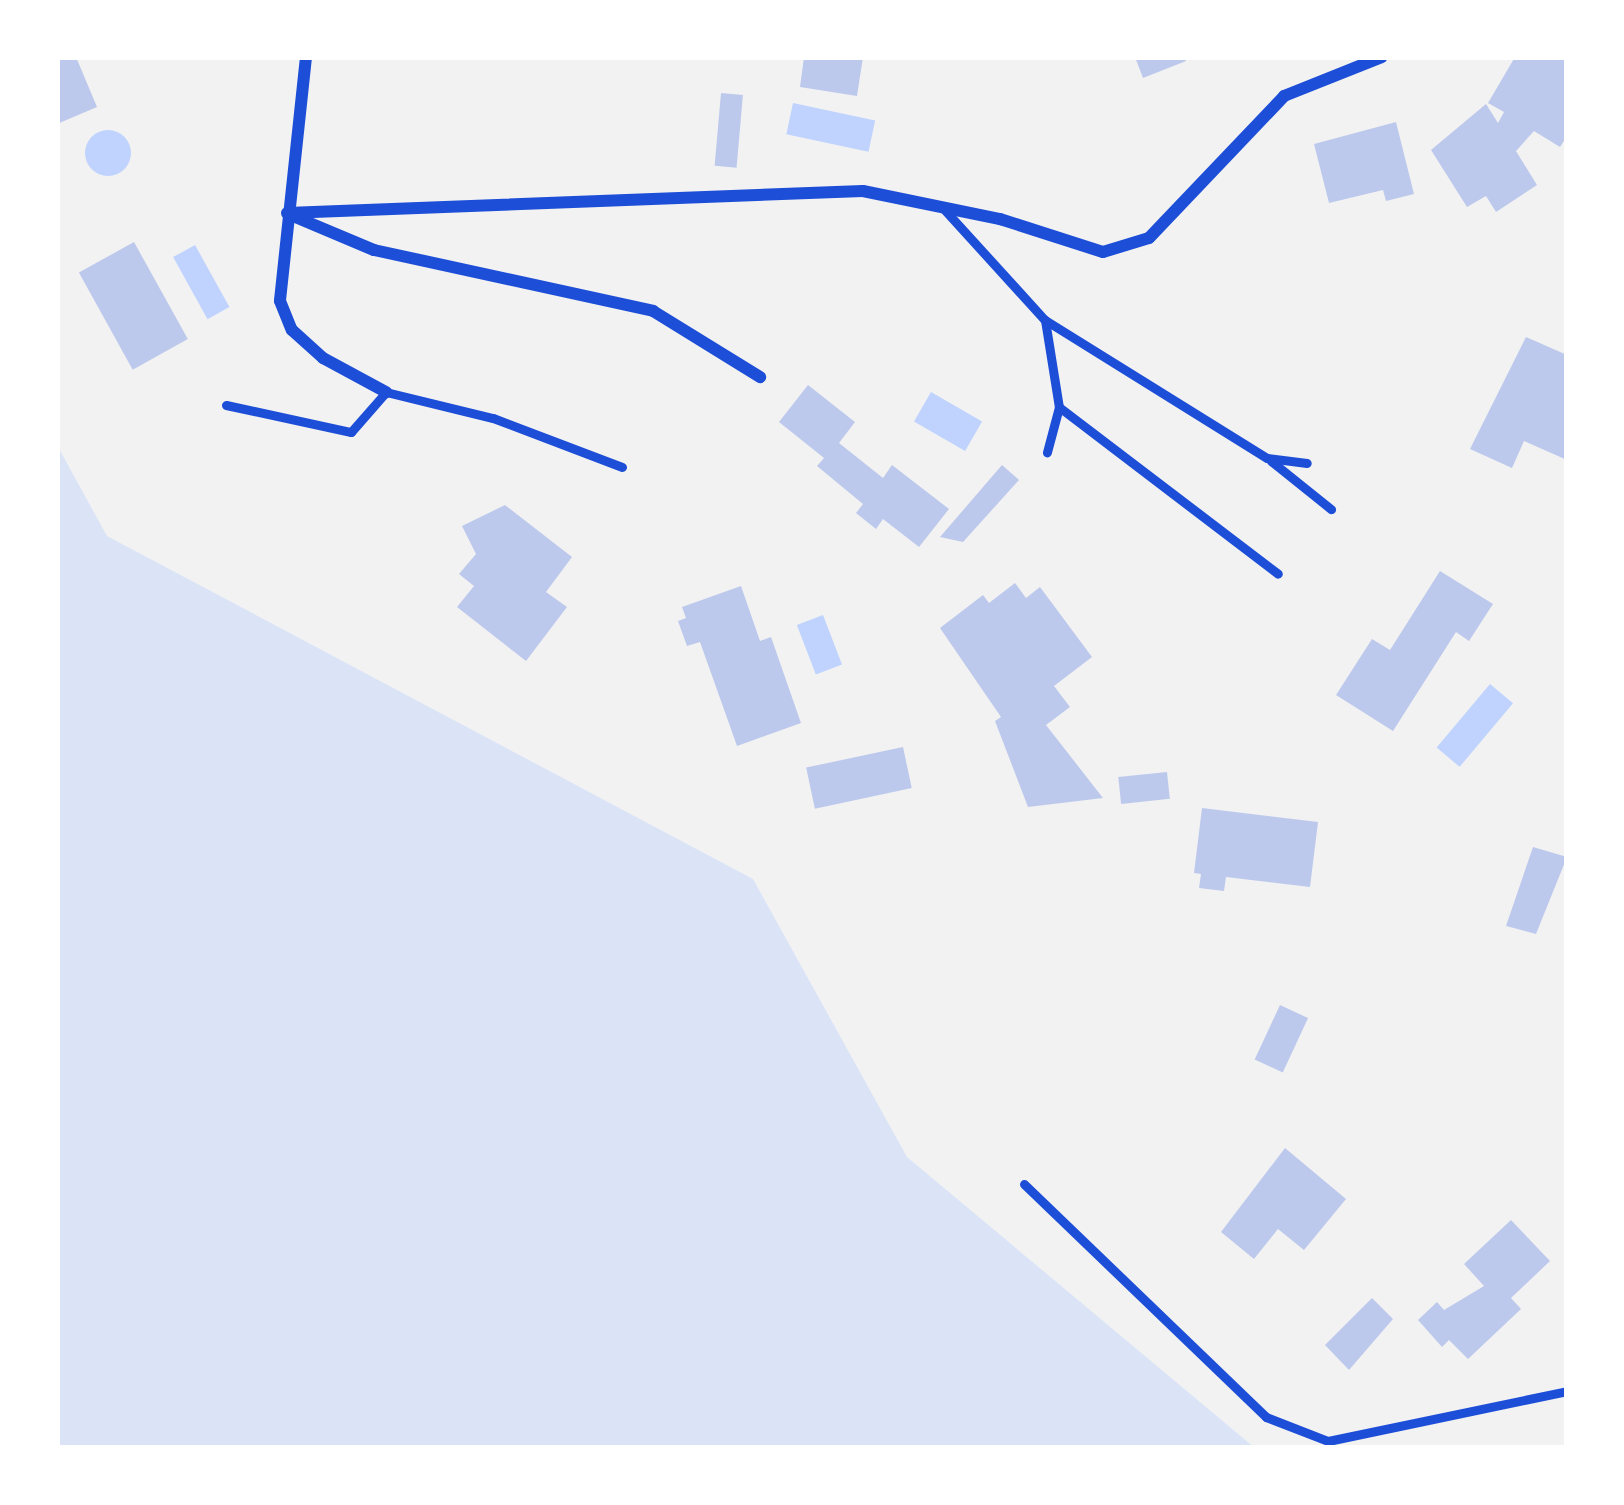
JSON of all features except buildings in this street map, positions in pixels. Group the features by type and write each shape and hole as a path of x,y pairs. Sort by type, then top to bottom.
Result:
{"street":[{"path":"305,57 280,301 292,330 386,392"},
{"path":"287,213 863,190 1103,252 1149,238 1284,96 1382,57"},
{"path":"287,213 374,250 653,311 760,377"}],"lane":[{"path":"941,207 1045,320 1267,458 1331,509"},
{"path":"1045,320 1058,407 1047,452"},
{"path":"226,405 351,432 386,392 493,418 622,467"},
{"path":"1058,407 1278,574"},
{"path":"1267,458 1307,463"},
{"path":"1024,1184 1266,1417 1328,1441 1567,1391"}],"shaded area":[{"path":"57,445 107,536 753,879 907,1157 1255,1448 57,1448"}],"water":[{"path":"793,103 875,120 869,152 786,134"},
{"path":"108,130 124,137 131,153 124,169 108,176 92,169 85,153 92,137"},
{"path":"195,245 229,307 208,319 173,257"},
{"path":"931,392 982,422 965,451 914,421"},
{"path":"823,615 842,664 816,675 797,625"},
{"path":"1490,684 1513,703 1460,767 1437,748"}]}
